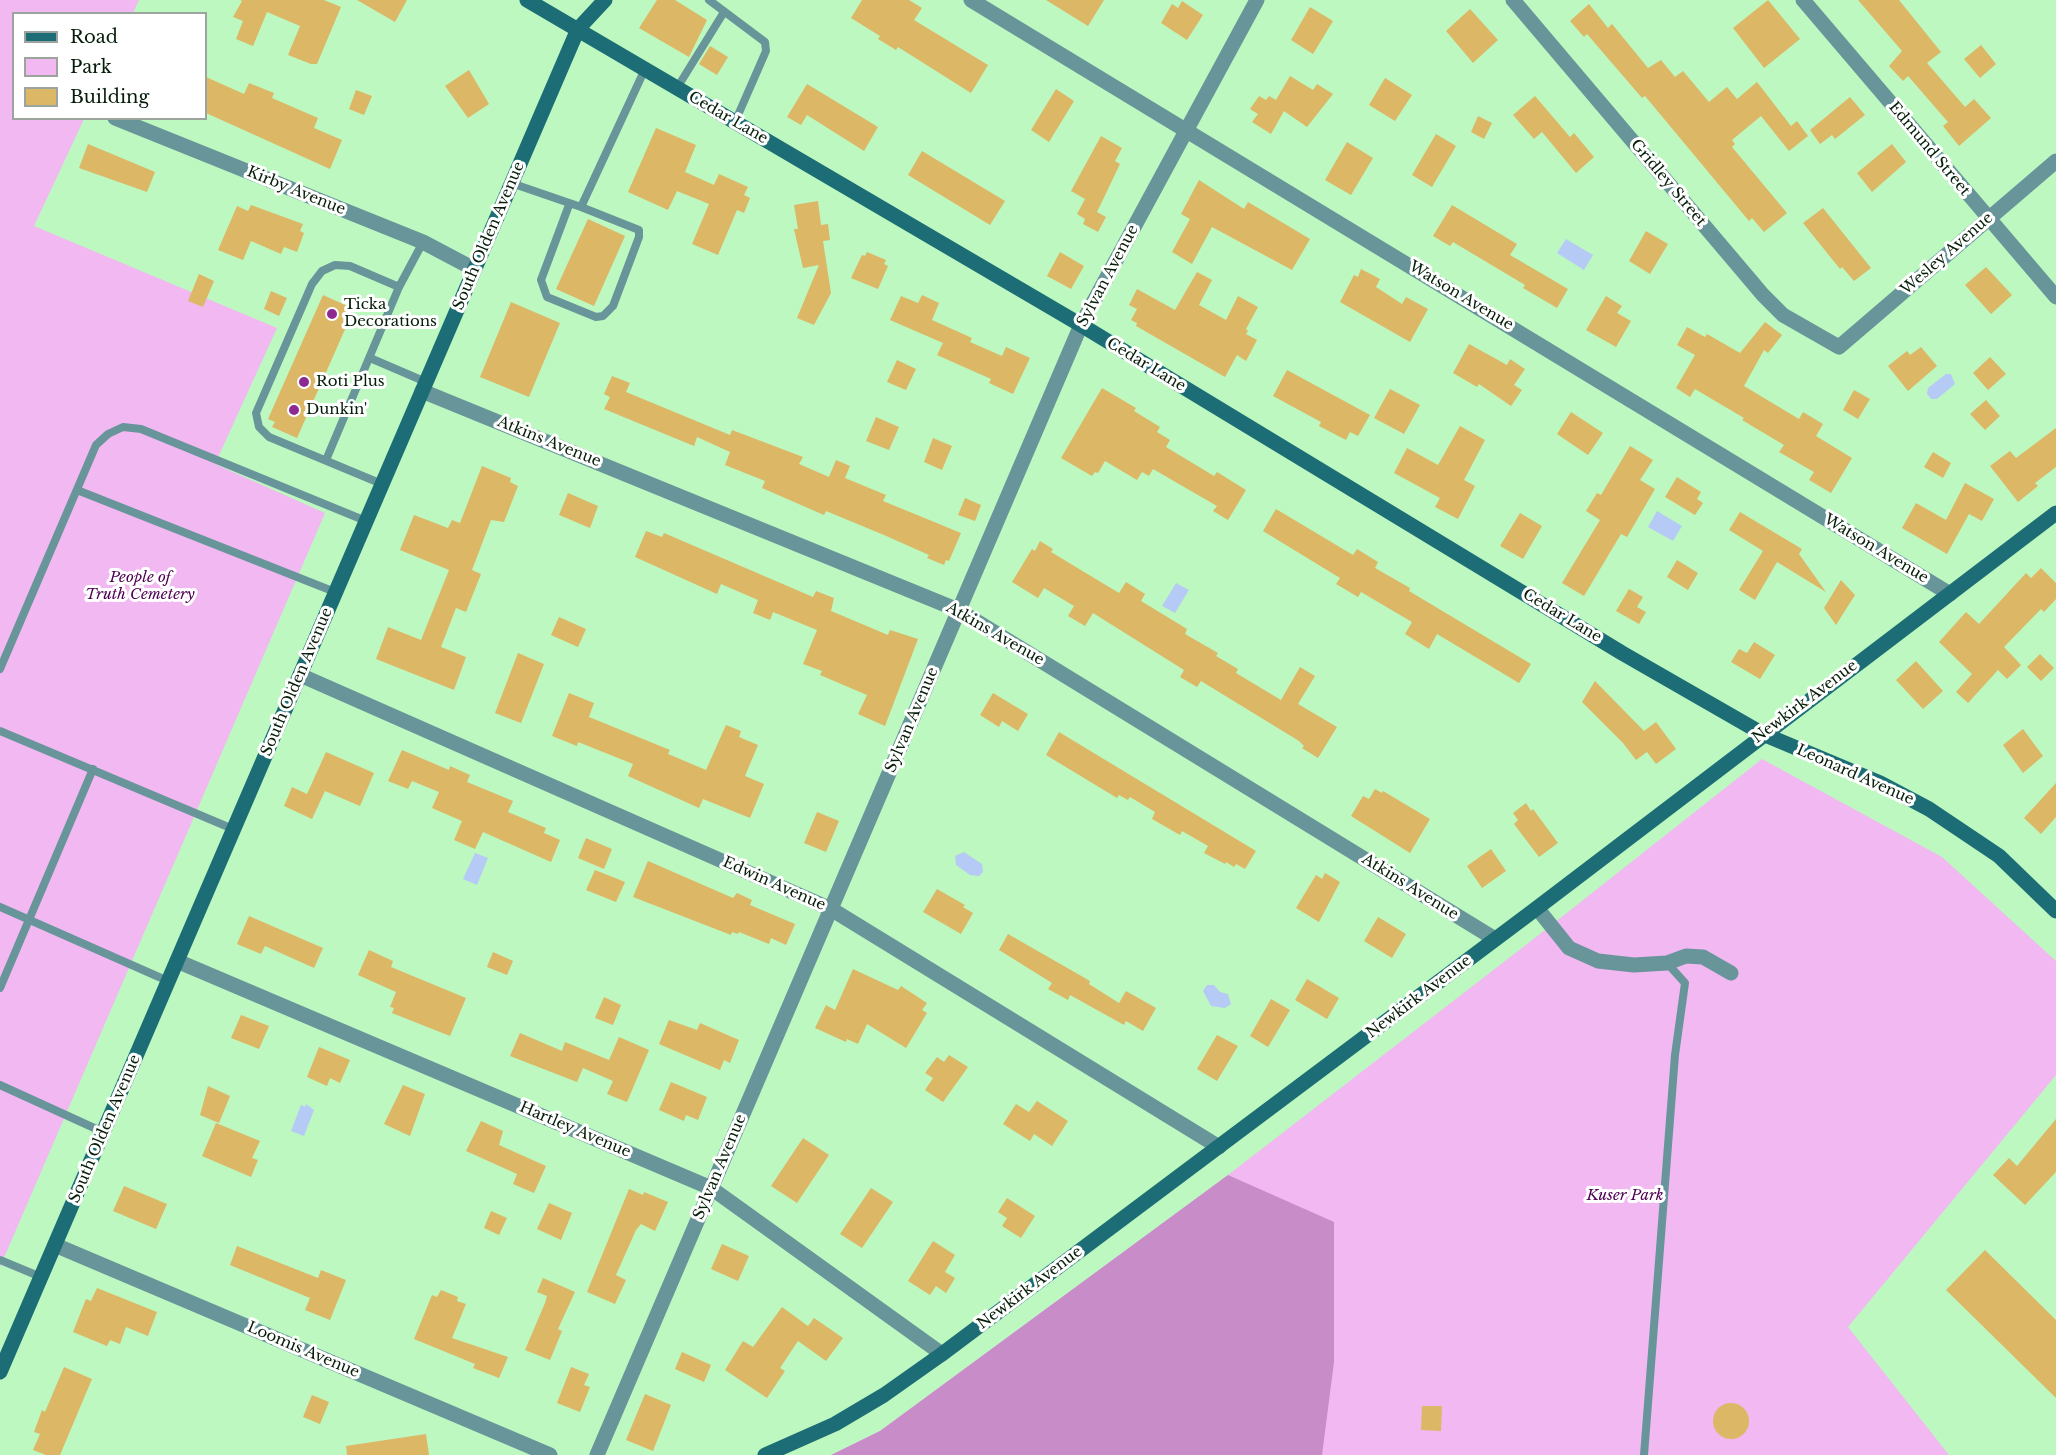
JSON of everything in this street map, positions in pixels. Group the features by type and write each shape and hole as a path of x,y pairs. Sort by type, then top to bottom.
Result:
{"street":[{"name":"Watson Avenue","path":"971,0 1950,594"},
{"name":"Sylvan Avenue","path":"597,1455 1081,325 1257,0"},
{"name":"Gridley Street","path":"1514,0 1763,295 1783,315 1839,347"},
{"name":"Edmund Street","path":"1803,0 2056,297"},
{"name":"Cedar Lane","path":"532,1 1081,325 1622,653 1763,734"},
{"name":"South Olden Avenue","path":"0,1372 578,29 603,1"},
{"name":"Kirby Avenue","path":"120,120 423,242 474,269"},
{"name":"Wesley Avenue","path":"1839,347 2056,161"},
{"name":"Atkins Avenue","path":"424,386 958,610 1495,939"},
{"name":"Newkirk Avenue","path":"765,1455 835,1424 884,1395 942,1354 1537,908 2056,513"},
{"name":"Edwin Avenue","path":"300,675 831,909 1220,1146"},
{"name":"Leonard Avenue","path":"1763,734 1880,783 1929,809 1998,856 2056,911"},
{"path":"1537,908 1569,948 1598,961 1634,965 1667,963 1686,956 1703,957 1731,973"},
{"name":"Hartley Avenue","path":"177,961 711,1188 942,1354"},
{"name":"Loomis Avenue","path":"55,1245 550,1455"}],"lane":[{"path":"709,0 765,42 766,51 735,122"},
{"path":"677,88 724,12"},
{"path":"582,207 645,69"},
{"path":"511,183 569,205 582,207 639,230 639,237 613,306 603,316 596,317 547,297 541,280 569,205"},
{"path":"326,460 399,287 423,242"},
{"path":"382,484 269,437 259,427 256,412 312,284 322,271 335,265 350,266 399,287"},
{"path":"370,358 424,386"},
{"path":"0,669 96,445 108,434 123,428 141,429 366,521"},
{"path":"77,490 335,592"},
{"path":"0,731 233,829"},
{"path":"0,988 93,769"},
{"path":"0,907 168,981"},
{"path":"1644,1455 1675,1055 1684,983 1667,963"},
{"path":"0,1086 103,1132"},
{"path":"0,1260 41,1277"}],"green space":[{"name":"People of Truth Cemetery","path":"0,0 139,0 133,12 12,12 12,120 84,120 34,226 277,328 215,464 325,513 0,1267"},
{"name":"Kuser Park","path":"1762,759 1942,857 2056,961 2056,1075 1848,1327 1949,1455 831,1455 880,1431 1228,1175"}],"shaded area":[{"path":"1228,1175 1334,1222 1334,1362 1322,1455 831,1455 880,1431"}],"water":[{"path":"1566,239 1593,255 1584,270 1557,253"},
{"path":"1946,374 1951,374 1955,384 1937,399 1931,399 1927,394 1928,388"},
{"path":"1657,511 1682,526 1673,541 1648,527"},
{"path":"1176,583 1189,590 1175,613 1162,606"},
{"path":"964,852 982,864 983,872 979,876 970,875 956,865 955,856"},
{"path":"475,853 488,858 477,885 463,879"},
{"path":"1207,985 1214,985 1220,992 1228,994 1231,1004 1225,1008 1211,1006 1203,991"},
{"path":"306,1104 314,1110 304,1136 291,1131 301,1105 305,1107"}],"building":[{"path":"240,0 324,0 341,7 317,64 311,64 288,55 300,26 267,12 253,46 236,39 243,21 233,17 242,1"},
{"path":"357,0 407,0 395,22"},
{"path":"657,0 675,0 707,20 689,57 639,28"},
{"path":"862,0 909,0 922,8 914,20 988,65 971,93 898,47 896,50 878,39 880,36 851,18"},
{"path":"1046,0 1104,0 1088,26"},
{"path":"1768,0 1800,39 1764,68 1733,28"},
{"path":"1858,0 1899,0 1941,52 1927,63 1965,107 1974,99 1991,118 1959,146 1943,126 1948,122 1908,76 1903,81 1889,66 1902,51"},
{"path":"1182,1 1203,15 1187,40 1161,23 1172,4 1178,8"},
{"path":"1589,4 1608,28 1612,24 1648,68 1661,60 1675,77 1683,71 1709,102 1727,87 1737,99 1757,82 1791,126 1797,121 1808,136 1789,151 1761,116 1732,140 1735,144 1732,147 1787,213 1764,232 1752,218 1749,221 1645,96 1642,98 1587,34 1584,37 1570,21"},
{"path":"1310,7 1333,21 1313,54 1291,40"},
{"path":"1470,9 1498,40 1473,63 1446,31"},
{"path":"1981,45 1996,64 1980,78 1964,59"},
{"path":"710,46 728,57 717,75 699,64"},
{"path":"469,70 489,104 468,118 445,86"},
{"path":"1290,76 1313,90 1317,84 1333,94 1307,127 1284,111 1271,134 1252,122 1258,114 1250,109 1259,96 1266,100 1269,96 1276,100"},
{"path":"207,77 244,94 249,83 274,93 272,98 318,118 314,128 342,140 330,169 207,113"},
{"path":"1385,78 1412,95 1395,121 1369,105"},
{"path":"807,84 878,127 864,151 807,115 801,125 787,117"},
{"path":"1056,89 1074,101 1049,142 1031,130"},
{"path":"356,90 372,96 364,115 349,109"},
{"path":"1535,96 1570,137 1574,133 1594,157 1576,173 1542,132 1534,139 1513,115"},
{"path":"1850,97 1865,115 1835,139 1832,135 1820,144 1810,130"},
{"path":"1478,116 1492,123 1484,139 1471,132"},
{"path":"656,128 696,145 685,172 714,185 719,174 748,187 744,195 750,198 744,213 737,210 718,255 692,244 709,204 677,191 668,210 628,192"},
{"path":"1436,134 1456,146 1432,187 1412,175"},
{"path":"1101,136 1122,148 1115,161 1120,164 1097,212 1106,217 1098,232 1083,224 1085,219 1077,214 1085,199 1071,191"},
{"path":"1347,142 1373,158 1351,195 1325,180"},
{"path":"88,144 155,172 147,192 79,168"},
{"path":"1892,144 1906,162 1872,192 1857,173"},
{"path":"922,151 1005,201 990,225 908,175"},
{"path":"1199,180 1244,209 1248,202 1310,239 1292,270 1212,227 1192,264 1172,252 1190,219 1181,214"},
{"path":"818,201 821,225 828,224 830,240 823,241 831,293 814,325 797,318 819,265 803,268 794,229 798,229 794,205"},
{"path":"251,205 303,224 300,231 304,233 297,252 284,247 281,254 251,241 243,260 218,250 237,206 248,211"},
{"path":"1452,205 1517,244 1510,255 1568,289 1557,308 1523,288 1525,285 1453,242 1450,246 1433,236"},
{"path":"1823,208 1871,268 1854,281 1842,267 1840,269 1803,223"},
{"path":"588,219 625,236 594,306 556,289"},
{"path":"1646,231 1668,244 1650,274 1629,261"},
{"path":"867,252 886,260 884,264 888,266 878,289 851,278 862,255 865,256"},
{"path":"1060,252 1084,266 1071,289 1047,276"},
{"path":"1986,267 2012,295 1991,314 1965,285"},
{"path":"1361,269 1380,279 1376,287 1402,304 1406,297 1428,309 1410,342 1340,302 1354,275 1358,277"},
{"path":"1197,272 1212,280 1199,305 1226,320 1238,296 1258,307 1246,329 1248,331 1246,334 1257,340 1246,361 1237,355 1225,377 1136,326 1137,323 1131,320 1137,309 1129,305 1137,289 1175,310"},
{"path":"199,274 214,281 203,307 188,301"},
{"path":"271,291 287,298 279,316 264,309"},
{"path":"323,295 354,309 297,438 272,427 275,422 268,419"},
{"path":"922,295 939,303 932,320 972,338 970,342 1002,356 1006,347 1030,358 1013,394 989,383 991,379 937,355 943,343 890,320 901,296 918,303"},
{"path":"1606,296 1622,306 1617,313 1631,321 1616,347 1586,330"},
{"path":"511,302 560,323 529,397 480,377"},
{"path":"1765,322 1782,335 1768,353 1764,350 1744,386 1799,419 1803,412 1823,424 1816,436 1852,458 1831,493 1809,480 1814,472 1779,452 1784,445 1695,389 1690,397 1676,388 1695,355 1677,345 1687,327 1705,337 1707,334 1740,353"},
{"path":"1469,344 1507,365 1510,359 1525,369 1514,385 1522,390 1511,406 1479,384 1477,387 1453,373"},
{"path":"1921,347 1937,366 1908,391 1888,366 1907,351 1910,355"},
{"path":"1990,357 2006,374 1988,390 1973,373"},
{"path":"897,360 916,369 906,390 887,382"},
{"path":"1287,370 1370,415 1358,436 1350,432 1346,440 1319,426 1321,422 1273,396"},
{"path":"612,376 630,383 626,392 730,435 732,430 803,457 799,464 829,477 836,460 850,466 845,478 886,495 883,501 961,533 949,561 946,560 944,565 927,558 929,555 884,535 826,511 824,515 762,488 765,481 725,465 730,452 697,437 694,446 604,409 610,397 604,394"},
{"path":"1102,388 1136,408 1134,411 1160,427 1157,432 1170,440 1166,447 1214,476 1217,472 1246,490 1228,520 1213,511 1217,506 1153,469 1149,476 1142,472 1137,480 1105,461 1098,473 1095,472 1092,476 1061,458"},
{"path":"1390,389 1420,405 1404,434 1374,418"},
{"path":"1854,390 1870,399 1858,419 1843,410"},
{"path":"1986,400 2000,416 1985,430 1970,414"},
{"path":"1571,412 1603,433 1588,455 1557,434"},
{"path":"876,417 899,427 889,450 866,441"},
{"path":"1460,426 1485,440 1464,480 1475,486 1458,519 1435,507 1440,498 1394,473 1407,448 1438,465"},
{"path":"2056,428 2056,467 2035,483 2038,486 2018,502 1990,466 2010,451 2016,458"},
{"path":"933,438 952,446 942,470 924,462"},
{"path":"1630,446 1653,460 1640,480 1655,489 1627,537 1621,534 1584,596 1562,583 1600,520 1586,511 1597,493 1601,495"},
{"path":"1933,452 1951,463 1943,478 1924,467"},
{"path":"482,466 511,478 510,482 518,486 504,522 491,520 472,570 481,574 466,612 456,608 441,647 466,657 454,690 376,659 388,627 421,640 449,570 400,550 414,515 448,528 452,520 460,523"},
{"path":"1677,477 1701,492 1697,499 1703,503 1695,515 1665,497"},
{"path":"1965,483 1994,499 1982,521 1969,514 1947,554 1902,528 1916,503 1946,520"},
{"path":"568,493 598,506 590,528 559,515"},
{"path":"965,498 981,505 975,521 958,515"},
{"path":"1276,509 1353,555 1357,549 1378,562 1375,568 1410,588 1409,591 1531,664 1519,683 1437,634 1429,649 1405,634 1412,622 1361,592 1358,597 1336,584 1340,578 1263,531"},
{"path":"1740,512 1802,549 1799,554 1826,592 1777,562 1755,600 1739,590 1763,551 1729,530"},
{"path":"1520,513 1542,526 1523,559 1500,546"},
{"path":"646,531 662,537 664,533 813,597 816,591 834,598 831,611 888,635 890,630 918,639 885,726 858,714 867,695 820,675 822,671 803,664 817,630 773,612 770,620 753,613 758,600 721,584 717,594 635,557"},
{"path":"1040,541 1053,549 1051,552 1119,593 1126,582 1145,594 1141,601 1187,629 1185,634 1218,653 1216,656 1238,669 1236,673 1281,700 1300,667 1315,676 1298,704 1337,727 1318,758 1302,748 1304,746 1299,741 1201,681 1197,687 1180,677 1184,670 1093,613 1085,626 1068,616 1074,606 1044,588 1038,598 1012,582 1032,549 1035,551"},
{"path":"1677,560 1698,573 1688,590 1667,577"},
{"path":"2041,568 2056,583 2056,599 2044,612 2041,609 2004,647 2021,665 2007,679 1998,670 1968,703 1956,692 1972,674 1939,642 1966,612 1979,624 2026,573 2031,578"},
{"path":"1841,580 1855,595 1836,625 1824,608"},
{"path":"1629,589 1643,597 1637,607 1646,612 1639,624 1616,611"},
{"path":"559,617 586,629 578,647 551,635"},
{"path":"1754,642 1775,655 1760,679 1731,662 1739,649 1747,653"},
{"path":"518,653 544,664 521,723 495,713"},
{"path":"2040,654 2054,668 2041,681 2027,667"},
{"path":"1916,661 1943,691 1923,709 1896,680"},
{"path":"1595,681 1644,731 1656,722 1676,749 1656,764 1647,752 1636,760 1623,743 1582,702"},
{"path":"569,693 594,703 589,717 670,750 668,754 706,770 726,725 741,731 739,737 758,745 745,776 764,784 750,818 703,799 699,808 628,776 633,764 578,742 577,746 552,736"},
{"path":"993,693 1028,714 1018,731 1002,721 999,727 980,715"},
{"path":"2023,729 2043,756 2023,773 2003,745"},
{"path":"1059,732 1256,851 1245,869 1236,864 1234,867 1226,862 1225,864 1204,853 1208,846 1182,831 1180,835 1152,819 1155,812 1130,797 1128,800 1119,795 1117,798 1046,755"},
{"path":"402,750 449,770 450,766 470,775 467,782 513,801 508,812 546,828 544,833 560,840 551,862 483,832 475,849 454,840 462,821 432,808 439,792 412,781 408,789 388,781"},
{"path":"326,752 374,773 360,806 325,791 312,819 284,806 292,787 307,794"},
{"path":"2056,783 2056,817 2041,834 2024,818"},
{"path":"1375,789 1382,793 1383,791 1430,819 1410,853 1351,816 1363,796 1369,799"},
{"path":"1526,803 1558,843 1539,857 1514,824 1518,820 1513,813"},
{"path":"817,812 839,821 826,852 804,843"},
{"path":"586,838 612,849 604,869 578,858"},
{"path":"1491,849 1506,871 1482,888 1467,866"},
{"path":"648,861 733,898 737,893 752,900 750,905 795,924 786,945 771,938 769,944 739,932 738,934 732,932 731,935 633,897"},
{"path":"595,870 625,882 616,902 586,890"},
{"path":"1325,873 1340,882 1319,922 1296,908 1316,875 1322,879"},
{"path":"937,889 965,905 963,907 973,913 961,934 923,912"},
{"path":"249,916 323,948 314,968 265,946 261,954 237,944"},
{"path":"1378,917 1406,934 1392,958 1364,941"},
{"path":"1008,934 1090,981 1089,984 1119,1003 1126,991 1156,1008 1143,1031 1126,1021 1124,1025 1070,995 1068,1000 1048,989 1052,983 999,950"},
{"path":"369,950 393,961 391,967 466,998 450,1036 392,1013 394,1008 390,1007 396,992 358,975"},
{"path":"493,952 513,961 507,975 487,967"},
{"path":"853,969 898,990 901,986 927,1003 922,1010 927,1013 906,1048 867,1024 858,1044 847,1039 846,1042 815,1028 826,1005 835,1010"},
{"path":"1307,979 1339,998 1327,1019 1295,1000"},
{"path":"604,997 621,1005 613,1025 595,1018"},
{"path":"1271,999 1290,1010 1268,1047 1250,1036"},
{"path":"241,1015 269,1026 259,1049 231,1038"},
{"path":"669,1020 697,1030 700,1023 739,1040 730,1063 724,1060 720,1070 659,1044"},
{"path":"520,1033 562,1051 565,1042 609,1060 619,1037 649,1050 627,1102 607,1094 613,1081 583,1068 577,1082 510,1056"},
{"path":"1217,1035 1238,1046 1217,1081 1197,1069"},
{"path":"319,1047 350,1060 340,1083 330,1078 327,1086 307,1077"},
{"path":"949,1055 968,1067 943,1102 925,1090 933,1078 925,1073 937,1057 944,1062"},
{"path":"671,1082 707,1097 698,1120 686,1115 684,1121 659,1110"},
{"path":"403,1085 425,1094 410,1136 384,1124"},
{"path":"208,1086 230,1096 219,1123 200,1115"},
{"path":"1037,1101 1068,1121 1052,1146 1034,1134 1030,1141 1003,1124 1016,1104 1029,1112"},
{"path":"2056,1119 2056,1172 2025,1205 1993,1175 2009,1158 2017,1166"},
{"path":"481,1121 503,1131 499,1145 546,1166 534,1193 513,1184 517,1174 466,1151"},
{"path":"216,1123 260,1141 252,1158 258,1160 251,1177 202,1156"},
{"path":"803,1138 829,1155 797,1203 771,1186"},
{"path":"124,1186 167,1204 156,1229 113,1211"},
{"path":"871,1188 893,1202 862,1248 840,1234"},
{"path":"629,1189 643,1195 644,1192 668,1202 655,1231 641,1224 636,1230 616,1275 626,1280 615,1304 587,1292"},
{"path":"1007,1198 1035,1216 1021,1238 1002,1226 1007,1218 998,1212"},
{"path":"549,1203 572,1213 561,1240 537,1229"},
{"path":"491,1211 507,1218 499,1235 484,1228"},
{"path":"933,1241 955,1255 945,1272 955,1278 946,1293 936,1286 930,1295 908,1281"},
{"path":"722,1244 749,1256 738,1281 711,1269"},
{"path":"237,1246 318,1278 321,1270 346,1280 330,1320 305,1310 310,1298 230,1265"},
{"path":"1985,1250 2056,1320 2056,1398 1946,1290"},
{"path":"543,1278 575,1292 558,1329 562,1331 550,1360 525,1350 547,1296 537,1292"},
{"path":"97,1288 157,1312 148,1336 126,1327 120,1344 110,1340 107,1346 73,1332 86,1299 91,1301"},
{"path":"441,1290 458,1297 457,1301 466,1304 452,1338 508,1357 499,1378 473,1368 475,1364 414,1339 432,1295 437,1297"},
{"path":"782,1307 808,1326 814,1318 843,1338 826,1361 798,1341 780,1368 785,1371 767,1398 725,1370 743,1341 753,1347"},
{"path":"682,1352 711,1365 704,1382 675,1369"},
{"path":"64,1367 92,1379 60,1455 46,1455 33,1450 40,1434 34,1432 42,1410 45,1412"},
{"path":"571,1367 589,1374 584,1385 590,1387 580,1412 557,1403"},
{"path":"645,1394 671,1405 653,1451 626,1440"},
{"path":"312,1395 329,1402 320,1424 303,1417"},
{"path":"1731,1403 1744,1408 1749,1421 1744,1434 1731,1439 1718,1434 1713,1421 1718,1408"},
{"path":"1422,1406 1442,1406 1441,1431 1421,1430"},
{"path":"426,1434 429,1455 347,1455 346,1446"}],"place":[{"name":"Ticka Decorations","path":"332,314"},
{"name":"Roti Plus","path":"304,382"},
{"name":"Dunkin'","path":"294,410"}]}
